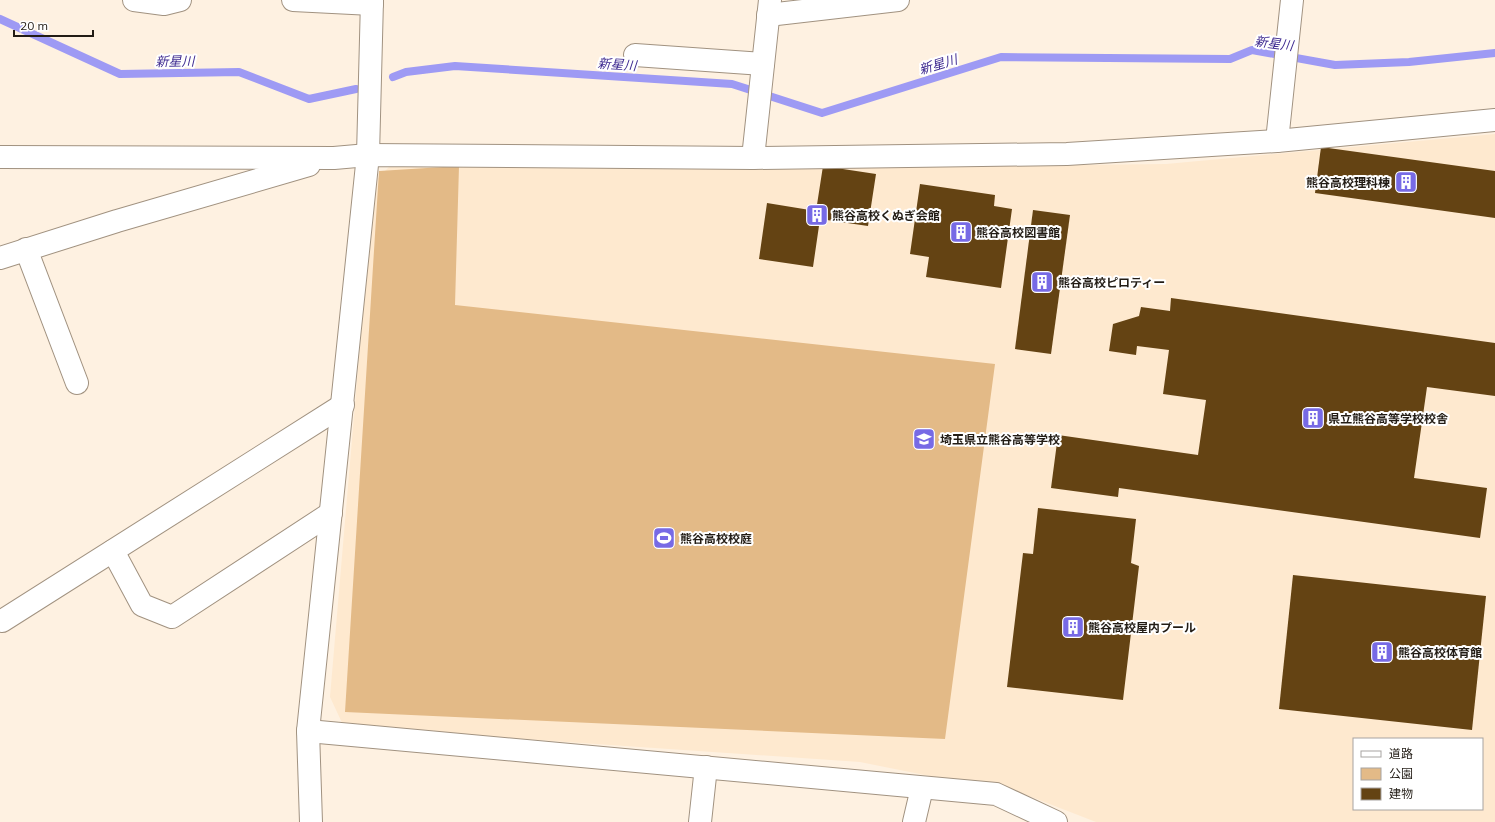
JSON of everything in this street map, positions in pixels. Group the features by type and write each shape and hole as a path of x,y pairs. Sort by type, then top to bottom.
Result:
{"street":[{"path":"134,0 164,4 180,0"},
{"path":"293,0 372,2 368,155 308,731 311,822"},
{"path":"753,158 769,7 898,0"},
{"path":"1277,141 1292,0"},
{"path":"635,55 762,69"},
{"path":"0,157 334,158 368,155 753,158 1067,154 1277,141 1495,120"},
{"path":"0,258 117,221 334,158"},
{"path":"26,250 77,383"},
{"path":"2,621 343,405"},
{"path":"113,551 142,605 172,617 331,513"},
{"path":"308,731 996,794 1056,822"},
{"path":"700,822 706,767"},
{"path":"914,822 922,788"}],"shaded area":[{"name":"埼玉県立熊谷高等学校","path":"1495,134 1495,822 1096,822 1029,796 860,762 344,727 330,697 374,182 392,164 740,169 1166,164"}],"green space":[{"name":"熊谷高校校庭","path":"459,166 455,305 995,364 945,739 345,712 379,171"}],"building":[{"name":"熊谷高校理科棟","path":"1321,147 1495,171 1495,218 1315,193"},
{"name":"熊谷高校くぬぎ会館","path":"823,166 876,174 868,226 820,219 813,267 759,259 767,203 816,211"},
{"name":"熊谷高校図書館","path":"920,184 995,195 994,206 1012,209 1001,288 926,277 929,257 910,254"},
{"name":"熊谷高校ピロティー","path":"1033,210 1070,215 1051,354 1015,349"},
{"name":"県立熊谷高等学校校舎","path":"1171,298 1495,343 1495,396 1427,387 1414,478 1487,488 1480,538 1119,488 1118,497 1051,488 1058,435 1198,455 1206,400 1163,394 1169,350 1137,346 1136,355 1109,351 1113,324 1139,316 1141,307 1170,311"},
{"name":"熊谷高校屋内プール","path":"1038,508 1136,519 1131,563 1139,566 1123,700 1007,687 1023,553 1033,554"},
{"name":"熊谷高校体育館","path":"1293,575 1486,596 1472,730 1279,709"}],"waterway":[{"name":"新星川","path":"0,19 120,74 239,72 309,99 356,89"},
{"name":"新星川","path":"393,77 406,72 455,66 732,84 822,113 1001,57 1230,59 1252,50 1335,65 1409,62 1495,53"}],"place":[{"name":"熊谷高校理科棟","path":"1406,182"},
{"name":"熊谷高校くぬぎ会館","path":"817,215"},
{"name":"熊谷高校図書館","path":"961,232"},
{"name":"熊谷高校ピロティー","path":"1042,282"},
{"name":"県立熊谷高等学校校舎","path":"1313,418"},
{"name":"埼玉県立熊谷高等学校","path":"924,439"},
{"name":"熊谷高校校庭","path":"664,538"},
{"name":"熊谷高校屋内プール","path":"1073,627"},
{"name":"熊谷高校体育館","path":"1382,652"}]}
